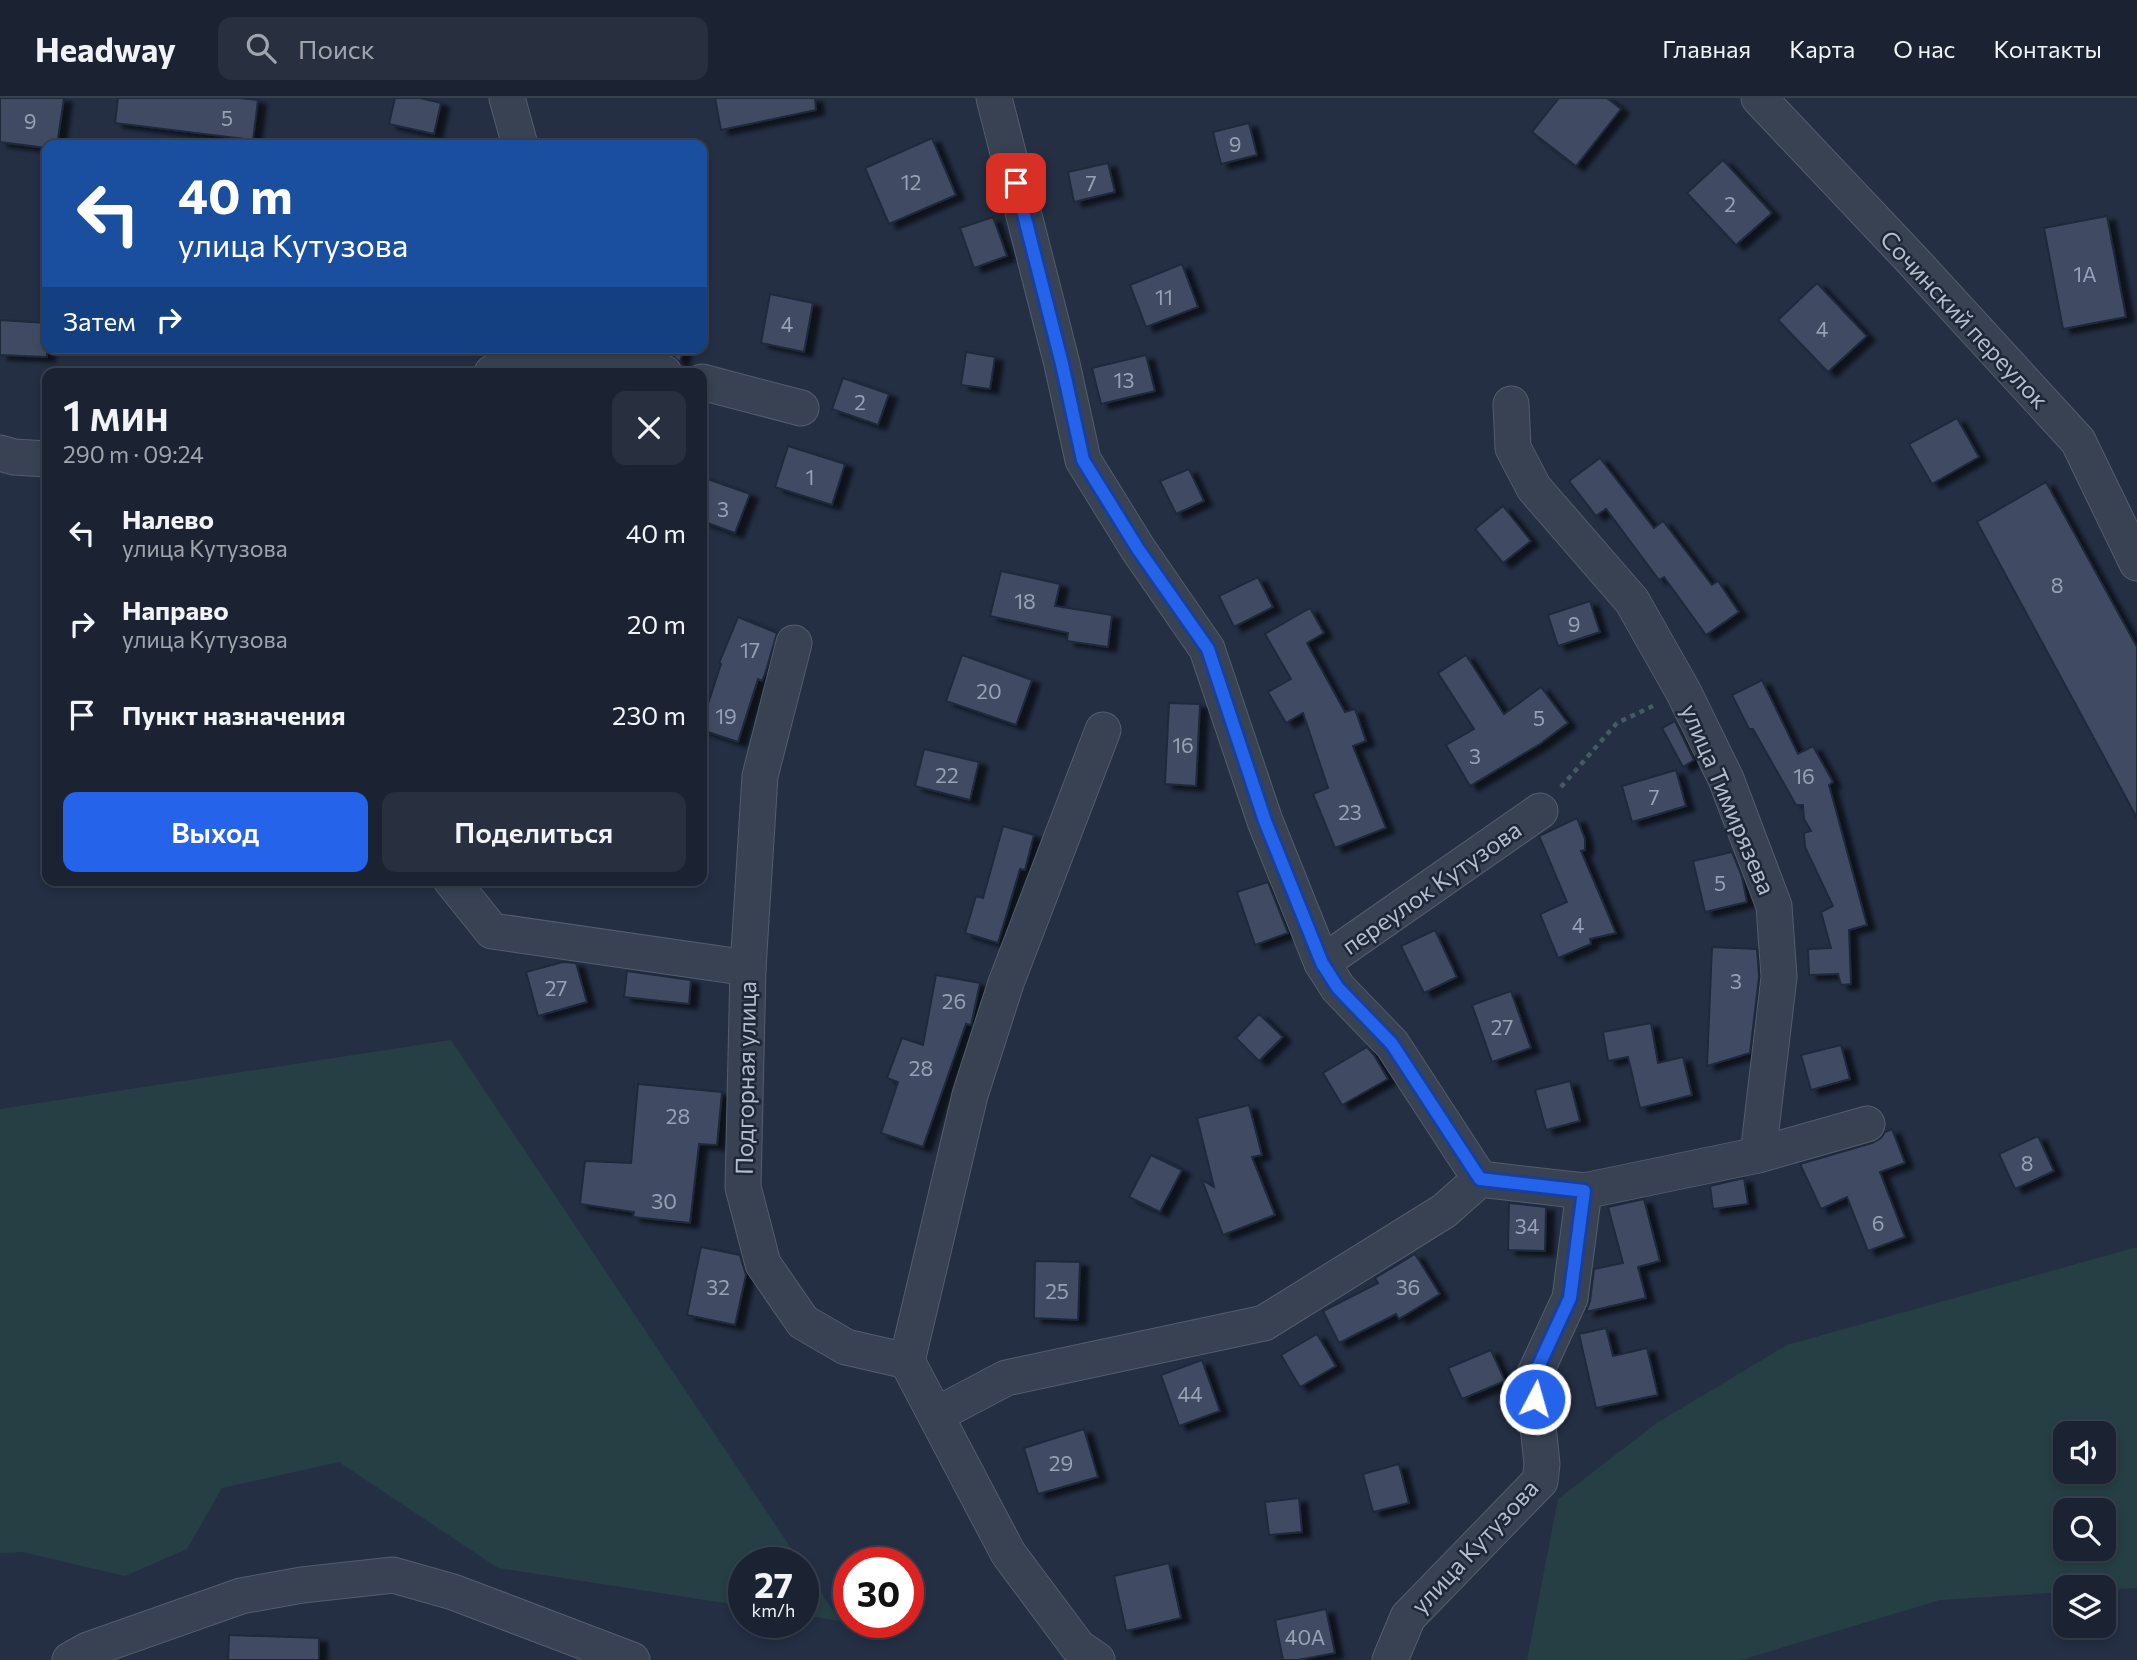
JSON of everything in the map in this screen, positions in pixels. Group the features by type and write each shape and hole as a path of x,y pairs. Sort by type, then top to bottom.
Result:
{"street":[{"path":"507,98 519,140"},
{"path":"994,98 1062,364 1083,460 1138,549 1208,649 1265,821 1322,963 1338,988 1392,1044 1480,1179"},
{"name":"Сочинский переулок","path":"1759,98 2078,441 2137,563"},
{"path":"503,365 615,360 645,368"},
{"path":"707,384 802,408"},
{"name":"улица Тимирязева","path":"1511,404 1513,448 1534,488 1632,601 1683,691 1726,779 1774,905 1779,978 1758,1155"},
{"path":"0,453 42,459"},
{"path":"748,968 760,776 794,643"},
{"path":"1097,1660 1078,1647 1008,1553 907,1361 970,1095 1006,983 1104,730"},
{"name":"переулок Кутузова","path":"1322,963 1540,811"},
{"name":"Подгорная улица","path":"456,886 492,931 748,968 743,1188 763,1264 803,1322 846,1347 907,1361"},
{"path":"936,1415 1006,1378 1264,1323 1444,1212 1480,1179 1584,1191 1758,1155 1867,1124"},
{"name":"улица Кутузова","path":"1390,1660 1408,1617 1540,1481 1542,1464 1533,1378 1570,1298 1584,1191"},
{"path":"70,1660 89,1650 241,1597 302,1585 393,1575 453,1592 632,1660"}],"path":[{"path":"1540,811 1617,723 1683,691"}],"green space":[{"path":"451,1040 790,1547 728,1547 728,1604 498,1568 339,1462 222,1488 187,1549 125,1576 22,1552 0,1553 0,1109"},
{"path":"2137,1247 2137,1588 2116,1589 2116,1575 2053,1575 2053,1593 1940,1600 1741,1660 1527,1660 1558,1499 1657,1423 1787,1345"},
{"path":"819,1590 833,1611 833,1620 819,1618"}],"building":[{"path":"0,98 64,98 58,140 42,140 42,147 0,142"},
{"path":"118,98 258,100 253,140 115,123"},
{"path":"395,98 420,98 441,103 434,134 389,124"},
{"path":"715,98 815,98 816,110 721,130"},
{"path":"1559,98 1607,98 1621,109 1576,166 1532,132"},
{"path":"1249,123 1257,155 1221,164 1213,132"},
{"path":"932,138 956,195 889,224 865,168"},
{"path":"1723,160 1772,213 1736,245 1687,193"},
{"path":"1108,163 1115,192 1074,202 1068,172"},
{"path":"2107,216 2126,317 2063,329 2044,228"},
{"path":"993,217 1007,256 974,268 960,228"},
{"path":"1182,264 1198,307 1146,327 1130,285"},
{"path":"1817,283 1867,336 1828,372 1778,320"},
{"path":"770,294 813,303 804,352 761,343"},
{"path":"0,320 42,323 42,354 47,354 47,357 0,355"},
{"path":"966,352 995,357 990,389 961,385"},
{"path":"670,354 682,354 680,362"},
{"path":"1146,355 1155,391 1101,404 1092,368"},
{"path":"843,378 889,394 878,425 832,409"},
{"path":"1957,418 1979,457 1932,484 1909,444"},
{"path":"788,446 845,464 832,505 775,487"},
{"path":"1600,458 1654,528 1663,521 1712,585 1718,581 1739,612 1706,635 1664,577 1659,580 1606,509 1596,516 1569,481"},
{"path":"1189,469 1204,501 1176,514 1160,481"},
{"path":"707,479 750,494 735,533 707,523"},
{"path":"2046,482 2137,647 2137,818 1977,522"},
{"path":"1503,506 1531,541 1503,563 1475,529"},
{"path":"1001,571 1060,584 1055,606 1112,615 1108,647 1067,641 1068,633 990,616"},
{"path":"1258,577 1273,607 1234,627 1219,596"},
{"path":"1590,601 1600,632 1558,646 1548,615"},
{"path":"1310,608 1324,633 1307,643 1345,712 1355,709 1366,741 1353,746 1386,828 1335,848 1313,794 1328,788 1303,713 1286,723 1268,692 1291,679 1265,634"},
{"path":"738,617 777,633 765,674 762,681 758,679 738,742 707,732 707,707 721,664 719,663"},
{"path":"962,655 1032,680 1016,725 946,701"},
{"path":"1466,655 1504,714 1541,687 1568,723 1540,744 1470,786 1446,745 1474,729 1438,673"},
{"path":"1762,680 1798,754 1813,746 1833,782 1829,785 1867,925 1849,930 1851,984 1841,985 1838,974 1809,975 1808,949 1831,948 1821,912 1833,906 1805,847 1804,833 1811,831 1804,819 1803,805 1796,805 1753,729 1749,729 1732,695"},
{"path":"1169,703 1200,704 1196,786 1165,784"},
{"path":"1675,721 1694,760 1683,767 1662,728"},
{"path":"924,749 979,762 970,800 915,786"},
{"path":"1676,770 1686,806 1632,822 1622,786"},
{"path":"1577,818 1585,839 1585,850 1581,851 1616,933 1590,939 1591,944 1558,958 1540,914 1567,902 1539,836"},
{"path":"1003,826 1034,835 1025,870 1020,869 998,943 965,933 976,896 983,898"},
{"path":"1732,852 1742,877 1747,902 1705,912 1693,861"},
{"path":"1268,882 1288,933 1255,945 1237,892"},
{"path":"1435,930 1457,977 1424,993 1401,946"},
{"path":"1712,947 1757,949 1759,977 1750,1053 1707,1066"},
{"path":"563,962 576,963 587,1002 538,1016 526,972"},
{"path":"627,971 691,980 689,1004 624,997"},
{"path":"936,975 980,983 971,1025 966,1024 923,1147 881,1133 898,1082 887,1078 902,1038 923,1045"},
{"path":"1511,991 1531,1048 1492,1062 1472,1005"},
{"path":"1259,1014 1283,1037 1259,1061 1236,1038"},
{"path":"1651,1023 1658,1063 1683,1057 1692,1095 1640,1108 1628,1057 1608,1061 1603,1032"},
{"path":"1841,1045 1850,1079 1811,1090 1801,1055"},
{"path":"1367,1047 1388,1079 1342,1105 1323,1073"},
{"path":"1570,1081 1580,1121 1546,1130 1535,1090"},
{"path":"638,1084 722,1092 717,1145 699,1144 690,1223 633,1217 634,1212 580,1204 585,1161 631,1163"},
{"path":"1249,1105 1262,1155 1252,1157 1275,1215 1223,1235 1202,1180 1214,1187 1197,1118"},
{"path":"1892,1129 1905,1163 1880,1172 1905,1237 1868,1251 1847,1197 1821,1209 1800,1164 1872,1143"},
{"path":"2038,1136 2054,1171 2015,1189 1999,1154"},
{"path":"1151,1155 1182,1170 1160,1212 1129,1197"},
{"path":"1744,1178 1748,1204 1713,1209 1710,1186"},
{"path":"1644,1199 1660,1261 1638,1267 1646,1298 1586,1312 1594,1269 1623,1263 1608,1207"},
{"path":"1509,1203 1546,1207 1545,1251 1508,1250"},
{"path":"701,1247 740,1255 746,1275 735,1325 687,1315"},
{"path":"1415,1254 1440,1294 1399,1319 1396,1314 1339,1343 1323,1311 1378,1283 1375,1278"},
{"path":"1035,1261 1080,1262 1078,1320 1034,1318"},
{"path":"1606,1328 1613,1356 1647,1348 1658,1395 1596,1408 1579,1334"},
{"path":"1317,1334 1336,1366 1300,1387 1281,1355"},
{"path":"1491,1350 1505,1381 1462,1399 1448,1368"},
{"path":"1202,1360 1220,1411 1179,1426 1161,1375"},
{"path":"1084,1429 1098,1477 1038,1494 1024,1448"},
{"path":"1399,1464 1409,1503 1373,1512 1363,1474"},
{"path":"1299,1498 1302,1532 1269,1535 1265,1502"},
{"path":"1169,1563 1181,1618 1126,1631 1114,1576"},
{"path":"1326,1609 1335,1653 1283,1660 1275,1620"},
{"path":"229,1635 319,1638 319,1660 228,1660"}],"route":[{"path":"1016,183 1037,259 1083,460 1138,549 1208,649 1265,821 1322,963 1338,988 1392,1044 1480,1179 1584,1191 1570,1298 1533,1378 1535,1399"}]}
